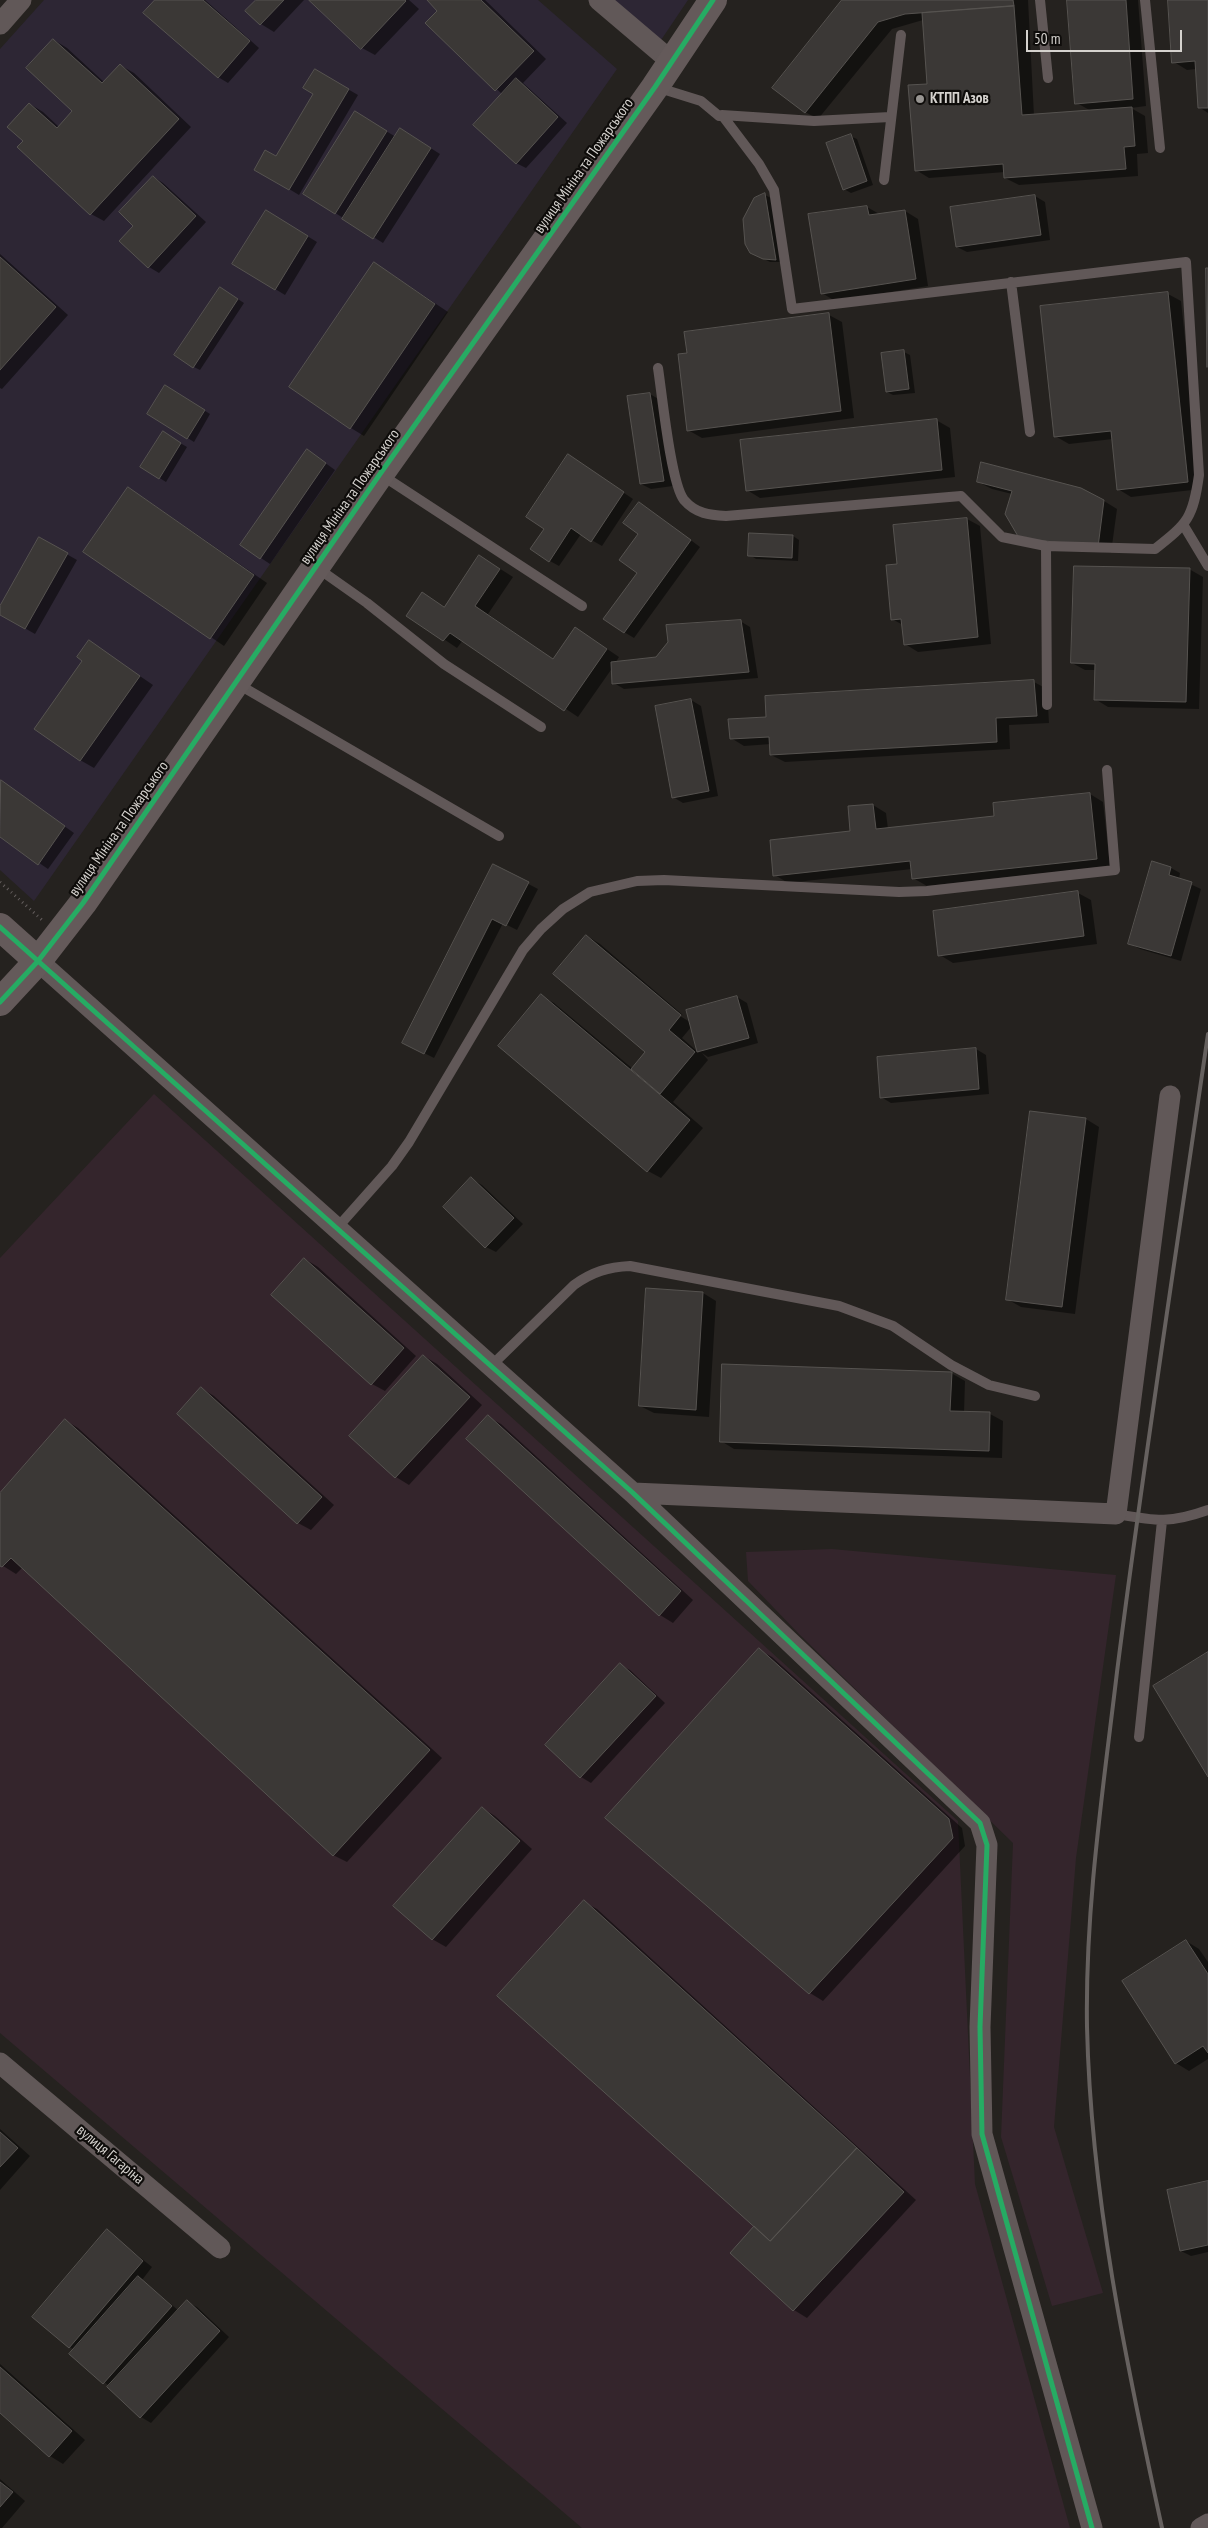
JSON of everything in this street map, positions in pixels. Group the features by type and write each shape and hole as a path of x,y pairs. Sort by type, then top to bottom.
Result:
{"street":[{"path":"0,24 21,0"},
{"path":"599,0 672,62"},
{"name":"вулиця Мініна та Пожарського","path":"0,1002 59,935 380,474 655,87 713,0"},
{"path":"0,927 633,1493 980,1823 987,1845 980,2027 982,2134 1092,2528"},
{"path":"633,1493 1116,1514 1170,1096"},
{"name":"вулиця Гагаріна","path":"0,2063 220,2248"},
{"path":"1201,2528 1208,2524"}],"lane":[{"path":"1040,0 1048,78"},
{"path":"1145,0 1160,148"},
{"path":"884,180 901,36"},
{"path":"655,87 701,101 719,116 814,121 890,117"},
{"path":"658,368 676,481 684,500 701,514 726,516 961,496 1002,537 1046,546 1155,549 1184,526 1195,502 1199,476 1186,262 792,309 774,190 759,164 722,115"},
{"path":"1011,282 1030,432"},
{"path":"380,474 582,606"},
{"path":"1184,526 1208,566"},
{"path":"1046,546 1047,706"},
{"path":"316,567 367,603 444,664 541,727"},
{"path":"236,682 499,836"},
{"path":"337,1228 392,1166 409,1142 523,950 563,909 583,896 590,892 637,881 664,880 899,892 928,891 1115,870 1107,770"},
{"path":"491,1366 574,1285 590,1274 610,1267 630,1266 839,1306 893,1326 951,1365 989,1385 1035,1396"},
{"path":"1116,1514 1162,1521 1186,1518 1208,1510"},
{"path":"1139,1737 1162,1521"}],"path":[{"path":"0,882 59,935"}],"shaded area":[{"path":"44,0 538,0 617,69 34,901 0,870 0,49"},
{"path":"612,0 688,0 659,43"},
{"path":"154,1094 958,1821 975,2184 1070,2528 582,2528 0,2033 0,1258"},
{"path":"832,1549 1116,1575 1076,1858 1054,2127 1103,2293 1052,2306 1001,2137 1013,1843 799,1634 748,1581 746,1552"}],"building":[{"path":"155,0 203,0 250,41 218,78 143,13"},
{"path":"256,0 284,0 260,25 245,11"},
{"path":"309,0 405,0 406,1 361,49"},
{"path":"427,0 481,0 534,51 495,91 425,23 437,11"},
{"path":"842,0 1013,0 1014,6 905,14 878,22 805,113 772,88"},
{"path":"1067,0 1126,0 1133,99 1075,104"},
{"path":"1168,0 1208,0 1208,108 1198,108 1195,61 1172,63"},
{"path":"1014,6 1022,115 1132,107 1135,146 1124,147 1126,169 1004,178 1003,164 915,171 908,85 927,84 922,13"},
{"path":"53,39 102,83 120,64 179,119 90,215 17,147 23,141 7,127 29,103 57,128 72,111 26,68"},
{"path":"315,69 349,89 289,190 254,170 265,150 276,156 313,94 303,88"},
{"path":"516,78 558,117 516,164 473,125"},
{"path":"355,111 387,131 335,214 303,194"},
{"path":"400,128 431,148 373,239 342,219"},
{"path":"851,134 867,181 843,190 826,143"},
{"path":"153,176 196,216 148,268 119,241 133,226 119,212"},
{"path":"765,193 776,260 763,259 750,253 745,244 743,219 754,198"},
{"path":"1035,195 1041,235 956,247 950,207"},
{"path":"867,206 869,215 905,210 916,279 821,294 808,214"},
{"path":"266,210 308,236 275,290 232,264"},
{"path":"0,257 56,307 0,370"},
{"path":"374,262 435,304 350,429 289,387"},
{"path":"1206,268 1208,268 1207,367"},
{"path":"220,287 238,299 193,368 174,355"},
{"path":"1168,292 1188,482 1117,490 1111,431 1054,437 1040,306"},
{"path":"829,313 841,411 687,431 678,354 687,353 684,332"},
{"path":"904,350 909,389 886,392 881,353"},
{"path":"165,385 205,410 187,439 147,414"},
{"path":"650,393 664,481 640,484 627,396"},
{"path":"937,419 942,470 746,491 740,440"},
{"path":"163,431 181,443 159,479 140,467"},
{"path":"307,449 326,463 260,559 240,545"},
{"path":"568,454 624,492 591,542 571,528 549,562 530,549 544,529 526,517"},
{"path":"981,462 1081,488 1104,500 1098,547 1019,538 1005,514 1012,491 977,482"},
{"path":"128,487 254,575 210,639 83,552"},
{"path":"639,502 691,540 624,633 603,619 637,573 619,560 638,534 623,523"},
{"path":"967,518 978,637 904,645 901,619 891,620 886,565 897,564 893,525"},
{"path":"749,533 793,535 792,558 748,556"},
{"path":"39,537 68,553 25,629 0,615 0,606"},
{"path":"479,555 500,569 475,606 553,659 575,627 607,649 564,711 450,633 443,641 406,616 422,592 444,607"},
{"path":"1074,566 1190,568 1186,702 1094,700 1095,664 1071,663"},
{"path":"741,620 749,672 612,684 611,662 656,657 668,642 666,625"},
{"path":"89,640 140,676 80,761 34,729 82,661 77,657"},
{"path":"1034,680 1037,716 996,718 997,742 770,755 769,737 730,739 728,719 766,717 765,696"},
{"path":"691,699 709,791 672,798 655,706"},
{"path":"1,780 65,826 38,865 0,837"},
{"path":"1090,793 1097,859 912,879 910,861 773,876 770,840 850,831 848,806 873,804 876,829 994,816 993,803"},
{"path":"1152,861 1171,867 1169,875 1192,882 1171,956 1128,944"},
{"path":"493,864 529,882 506,926 492,919 424,1054 402,1043"},
{"path":"1078,891 1084,936 938,956 933,911"},
{"path":"586,935 681,1015 669,1030 695,1052 660,1094 631,1069 645,1052 553,974"},
{"path":"541,994 690,1120 647,1172 498,1046"},
{"path":"737,996 749,1038 697,1052 686,1010"},
{"path":"976,1048 979,1089 880,1098 877,1057"},
{"path":"1030,1111 1086,1118 1062,1307 1006,1300"},
{"path":"471,1177 514,1218 485,1248 443,1207"},
{"path":"304,1258 404,1348 371,1385 271,1295"},
{"path":"646,1288 703,1292 696,1410 639,1406"},
{"path":"423,1355 470,1397 395,1478 349,1436"},
{"path":"722,1364 952,1372 950,1411 990,1412 989,1451 720,1442"},
{"path":"201,1387 322,1497 297,1524 177,1414"},
{"path":"488,1415 681,1591 659,1616 466,1439"},
{"path":"65,1419 430,1750 333,1856 11,1558 2,1567 0,1566 0,1493"},
{"path":"759,1648 949,1819 953,1838 809,1994 605,1818"},
{"path":"1208,1652 1208,1777 1153,1686"},
{"path":"620,1663 656,1696 580,1778 545,1745"},
{"path":"482,1807 520,1841 432,1940 393,1906"},
{"path":"584,1900 857,2148 770,2241 497,1996"},
{"path":"1186,1940 1208,1974 1208,2053 1203,2046 1175,2064 1122,1981"},
{"path":"0,2132 18,2148 0,2167"},
{"path":"857,2148 904,2192 793,2311 730,2253 754,2226 770,2241"},
{"path":"1208,2181 1208,2245 1180,2251 1167,2190"},
{"path":"107,2229 143,2261 69,2348 32,2317"},
{"path":"138,2276 172,2306 103,2384 69,2354"},
{"path":"187,2300 220,2331 140,2418 107,2387"},
{"path":"0,2367 72,2431 49,2457 0,2413"},
{"path":"0,2482 13,2492 0,2507"}],"railway":[{"path":"1162,2528 1112,2279 1103,2216 1095,2154 1090,2091 1087,1982 1096,1849 1127,1592 1208,1034"}],"cycle path":[{"path":"0,1002 38,961 83,903 380,474 655,87 713,0"},
{"path":"0,927 633,1493 980,1823 987,1845 980,2027 982,2134 1092,2528"}],"place":[{"name":"КТПП Азов","path":"920,99"}]}
